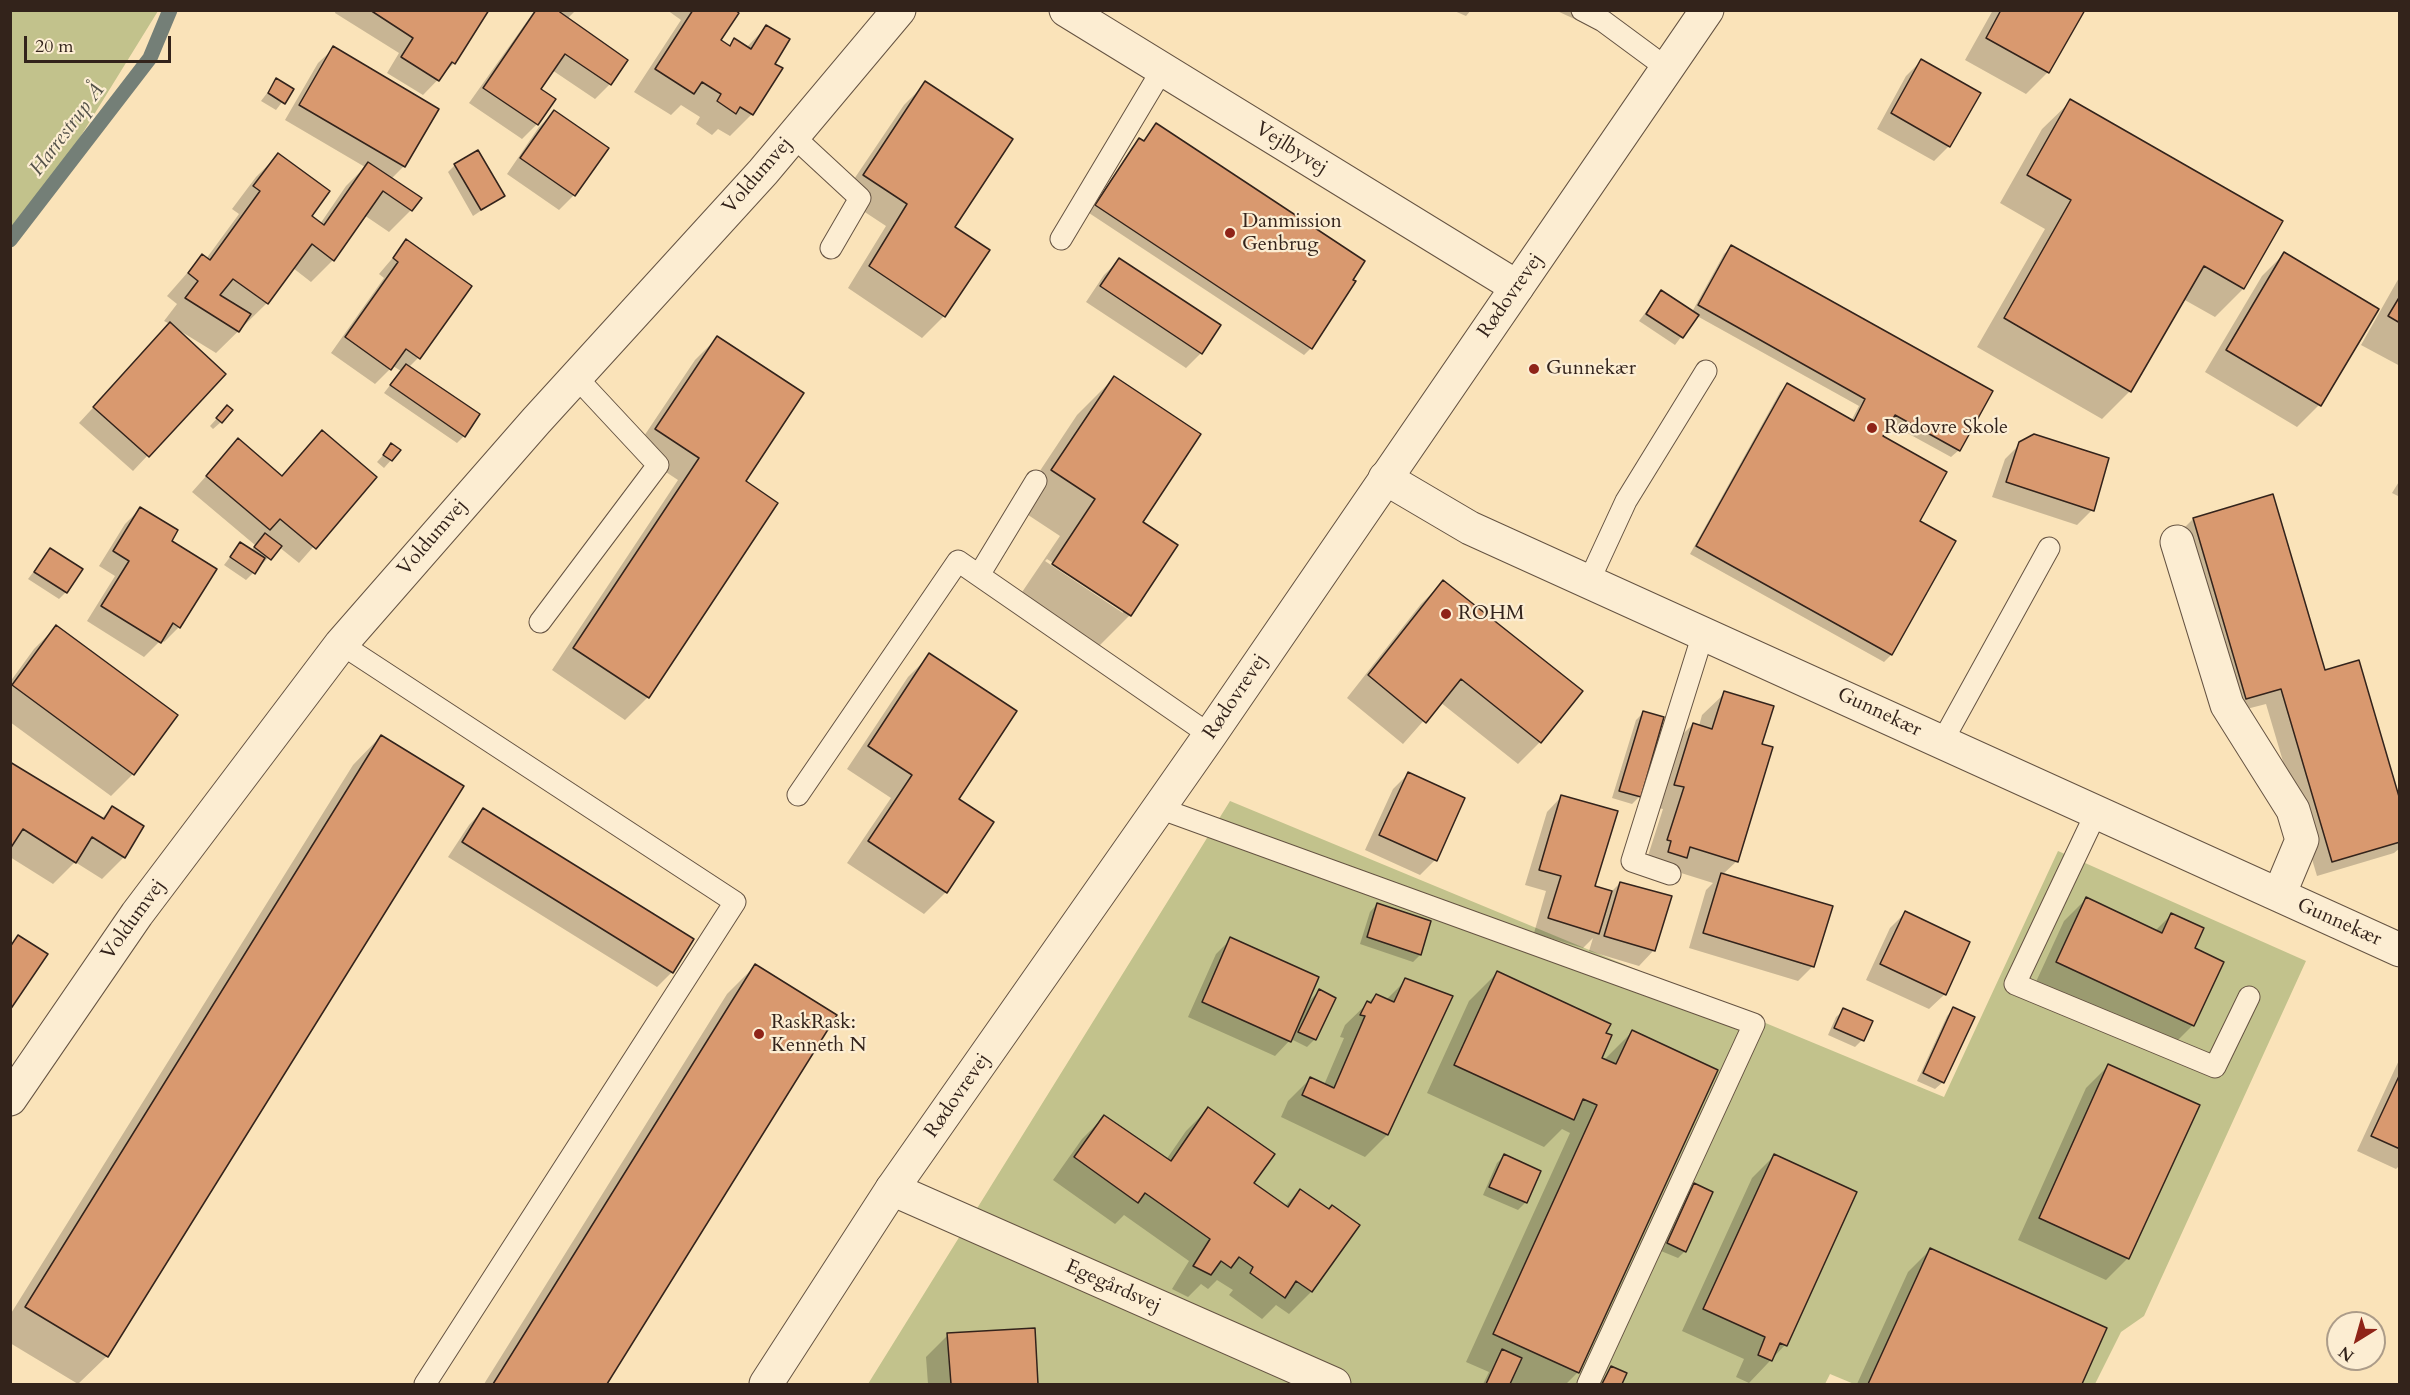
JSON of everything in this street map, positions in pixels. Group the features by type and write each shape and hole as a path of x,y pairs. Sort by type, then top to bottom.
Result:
{"street":[{"name":"Voldumvej","path":"10,1099 137,914 341,644 576,377 793,136 898,10"},
{"name":"Vejlbyvej","path":"1066,10 1517,287"},
{"name":"Rødovrevej","path":"766,1384 892,1189 1210,735 1707,10"},
{"name":"Gunnekær","path":"1385,478 1470,528 2400,950"},
{"name":"Gunnekær","path":"2177,542 2227,705 2293,810 2302,840 2279,895"},
{"name":"Egegårdsvej","path":"892,1189 1334,1384"}],"lane":[{"path":"1582,10 1603,21 1668,69"},
{"path":"1061,239 1162,69"},
{"path":"793,136 860,198 831,248"},
{"path":"1589,581 1626,501 1706,371"},
{"path":"540,622 658,465 576,377"},
{"path":"979,575 1036,481"},
{"path":"1942,742 2049,548"},
{"path":"798,795 958,561 1210,735"},
{"path":"1670,874 1632,861 1703,634"},
{"path":"341,644 735,902 425,1384"},
{"path":"1159,808 1754,1024 1588,1384"},
{"path":"2096,813 2016,984 2215,1067 2249,997"}],"green space":[{"path":"10,11 158,11 11,249"},
{"path":"1230,801 1944,1097 2058,851 2306,961 2144,1316 2121,1332 2095,1384 1854,1384 1830,1374 1825,1384 868,1384"}],"building":[{"path":"370,10 489,10 455,64 452,62 439,81 401,57 413,38"},
{"path":"536,10 557,10 628,60 611,85 565,54 541,89 556,99 538,125 483,88"},
{"path":"693,10 735,10 739,13 721,40 730,46 734,38 751,49 766,25 790,39 775,64 783,68 753,115 740,107 736,114 717,101 721,94 702,82 694,94 655,69"},
{"path":"2001,10 2085,10 2049,73 1986,38"},
{"path":"333,46 439,109 405,167 299,105"},
{"path":"1921,59 1981,93 1950,147 1891,113"},
{"path":"276,78 294,89 285,104 268,93"},
{"path":"925,81 1013,139 955,227 990,250 945,317 869,266 907,204 863,175"},
{"path":"2070,99 2283,221 2244,289 2204,266 2131,392 2004,318 2071,200 2027,175"},
{"path":"554,110 609,148 575,196 520,158"},
{"name":"Danmission Genbrug","path":"1156,123 1365,261 1353,280 1356,281 1312,349 1095,205 1139,138 1144,141"},
{"path":"478,150 505,196 481,210 454,164"},
{"path":"278,153 330,191 312,216 324,225 368,162 422,198 412,211 383,191 334,261 312,244 268,304 233,279 220,295 251,314 239,332 185,298 198,281 188,273 202,254 210,260 260,191 253,186"},
{"path":"406,239 472,286 420,359 406,349 391,370 345,337 398,262 393,258"},
{"path":"1731,245 1993,391 1960,451 1895,415 1883,436 1947,472 1920,521 1956,541 1892,655 1696,546 1787,383 1854,421 1865,399 1698,305"},
{"path":"2284,252 2379,309 2321,406 2226,350"},
{"path":"1119,258 1221,325 1202,354 1100,286"},
{"path":"1661,290 1699,315 1683,338 1646,314"},
{"path":"2400,296 2400,323 2388,316"},
{"path":"170,322 226,374 149,457 93,407"},
{"path":"717,336 804,393 746,481 778,503 649,698 573,648 699,458 655,429"},
{"path":"406,364 480,414 465,437 390,385"},
{"path":"1114,376 1201,434 1143,522 1178,545 1131,616 1052,564 1095,499 1051,470"},
{"path":"227,405 233,410 222,423 216,418"},
{"path":"322,430 377,477 316,549 280,519 270,530 206,476 238,438 282,476"},
{"path":"2034,434 2109,458 2094,511 2006,482 2019,442"},
{"path":"391,443 401,450 392,461 383,455"},
{"path":"2273,494 2325,670 2359,660 2400,800 2400,842 2332,862 2281,689 2246,699 2193,518"},
{"path":"140,507 178,530 172,541 217,569 180,628 173,623 161,643 101,606 129,561 113,551"},
{"path":"265,533 282,546 271,560 254,547"},
{"path":"240,542 265,558 255,574 230,557"},
{"path":"50,548 83,569 67,593 34,572"},
{"path":"1443,580 1583,691 1541,743 1461,679 1426,723 1368,675"},
{"path":"56,625 178,715 134,775 12,685"},
{"path":"929,653 1017,711 959,799 994,822 947,893 868,841 912,775 868,746"},
{"path":"1724,691 1774,706 1762,744 1773,747 1738,862 1690,847 1687,858 1668,852 1671,841 1667,840 1684,787 1674,785 1693,723 1712,729"},
{"path":"1643,711 1664,717 1641,797 1619,791"},
{"path":"381,735 464,786 108,1357 25,1307"},
{"path":"10,762 104,819 112,806 144,826 125,858 92,837 76,863 23,829 10,849"},
{"path":"1408,772 1465,798 1437,861 1379,835"},
{"path":"1561,795 1618,811 1595,886 1612,891 1599,934 1548,918 1561,876 1539,870"},
{"path":"483,808 694,939 673,973 462,842"},
{"path":"1721,873 1833,906 1814,967 1703,933"},
{"path":"1620,882 1672,896 1655,951 1604,936"},
{"path":"2086,897 2162,933 2171,913 2204,928 2195,948 2224,962 2194,1026 2056,962"},
{"path":"1377,903 1431,921 1421,955 1367,937"},
{"path":"1905,911 1970,942 1946,995 1880,964"},
{"path":"18,935 48,954 10,1010 10,947"},
{"path":"1230,937 1319,977 1291,1042 1202,1002"},
{"path":"755,964 837,1015 607,1384 493,1384"},
{"path":"1497,971 1611,1024 1606,1033 1612,1035 1602,1058 1616,1064 1632,1030 1718,1070 1579,1373 1493,1334 1597,1105 1583,1099 1574,1120 1454,1065"},
{"path":"1405,978 1453,996 1388,1135 1302,1095 1310,1077 1334,1088 1365,1016 1360,1015 1367,1001 1371,1003 1376,994 1394,1002"},
{"path":"1319,989 1336,998 1316,1040 1298,1032"},
{"path":"1953,1007 1975,1017 1944,1083 1923,1073"},
{"path":"1843,1008 1873,1021 1864,1041 1834,1028"},
{"path":"2108,1064 2200,1105 2129,1259 2039,1218"},
{"path":"2400,1074 2400,1149 2371,1136"},
{"path":"1208,1107 1275,1154 1254,1183 1288,1207 1300,1189 1329,1209 1332,1205 1360,1225 1312,1292 1296,1281 1285,1298 1250,1273 1253,1267 1239,1257 1231,1268 1221,1261 1211,1275 1193,1266 1210,1239 1145,1193 1138,1203 1074,1157 1104,1115 1171,1161"},
{"path":"1504,1154 1541,1171 1527,1203 1489,1187"},
{"path":"1774,1154 1857,1192 1787,1346 1780,1343 1772,1361 1758,1355 1765,1337 1703,1309"},
{"path":"1694,1183 1713,1192 1686,1252 1667,1243"},
{"path":"1930,1248 2107,1328 2082,1384 1868,1384"},
{"path":"1035,1328 1038,1384 951,1384 947,1333"},
{"path":"1502,1349 1522,1358 1510,1384 1486,1384"},
{"path":"1611,1366 1627,1373 1622,1384 1602,1384"}],"waterway":[{"name":"Harrestrup Å","path":"10,240 150,58 170,10"}],"place":[{"name":"Danmission Genbrug","path":"1230,233"},
{"name":"Gunnekær","path":"1534,369"},
{"name":"Rødovre Skole","path":"1872,428"},
{"name":"ROHM","path":"1446,614"},
{"name":"RaskRask: Kenneth N","path":"759,1034"}]}
